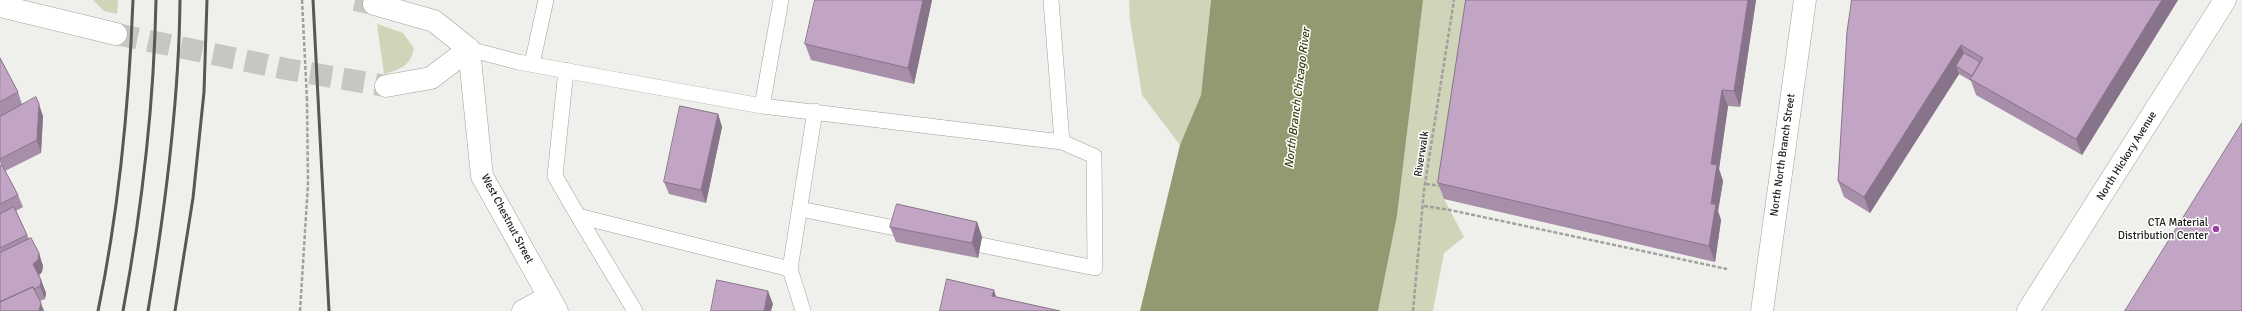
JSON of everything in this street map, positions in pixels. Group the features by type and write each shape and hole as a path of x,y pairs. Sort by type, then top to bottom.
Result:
{"street":[{"name":"North North Branch Street","path":"1762,311 1805,0"},
{"name":"North Hickory Avenue","path":"2028,311 2225,0"},
{"path":"374,4 434,21 469,49 431,78 386,86"},
{"path":"0,6 116,34"},
{"name":"West Chestnut Street","path":"469,49 482,176 553,304"},
{"path":"523,311 553,304"}],"lane":[{"path":"532,64 546,0"},
{"path":"762,106 781,0"},
{"path":"1051,0 1062,142"},
{"path":"469,49 532,64 762,106 815,111 1062,142 1094,156 1095,268 947,238"},
{"path":"566,70 556,176 578,216 635,311"},
{"path":"803,311 790,268 815,111"},
{"path":"800,209 924,234"},
{"path":"578,216 790,268"}],"path":[{"path":"300,311 308,184 307,100 302,0"},
{"name":"Riverwalk","path":"1413,311 1426,184 1454,0"},
{"path":"1426,184 1446,187"},
{"path":"1424,206 1457,211 1726,269"}],"shaded area":[{"path":"93,0 118,0 117,14 104,11"},
{"path":"1129,0 1211,0 1201,95 1180,145 1142,95 1130,20"},
{"path":"1423,0 1474,0 1444,199 1464,237 1444,253 1433,311 1378,311 1397,216"},
{"path":"377,24 403,33 414,48 410,59 404,66 395,71 384,74"}],"water":[{"name":"North Branch Chicago River","path":"1211,0 1423,0 1397,216 1378,311 1140,311 1180,145 1201,95"}],"building":[{"path":"815,0 923,0 908,68 805,44"},
{"path":"1466,0 1748,0 1734,91 1722,90 1711,164 1717,165 1711,204 1716,204 1709,246 1438,183"},
{"path":"1852,0 2162,0 2076,139 1970,79 1983,58 1961,45 1864,197 1838,181 1847,32"},
{"path":"1964,53 1980,62 1972,76 1956,66"},
{"path":"0,58 18,92 0,102"},
{"path":"36,97 39,104 37,140 0,159 0,117"},
{"path":"680,106 718,114 701,190 664,182"},
{"name":"CTA Material Distribution Center","path":"2242,123 2242,311 2125,311"},
{"path":"2,165 18,195 0,204 0,166"},
{"path":"897,204 977,222 972,243 890,227"},
{"path":"14,207 27,235 0,248 0,214"},
{"path":"31,238 39,253 38,260 33,264 41,280 40,286 34,289 33,287 0,302 0,253"},
{"path":"947,279 994,290 992,296 1060,311 940,311"},
{"path":"717,280 768,291 764,311 711,311"},
{"path":"33,287 41,303 39,311 0,311 0,302"}],"tunnel":[{"path":"355,0 374,4"},
{"path":"116,34 286,69 386,86"}],"railway":[{"path":"98,311 112,234 122,156 129,78 133,0"},
{"path":"123,311 136,234 146,156 153,78 156,0"},
{"path":"148,311 170,156 177,77 180,0"},
{"path":"175,311 193,198 204,92 207,0"},
{"path":"313,0 329,311"}],"place":[{"name":"CTA Material Distribution Center","path":"2216,229"}]}
